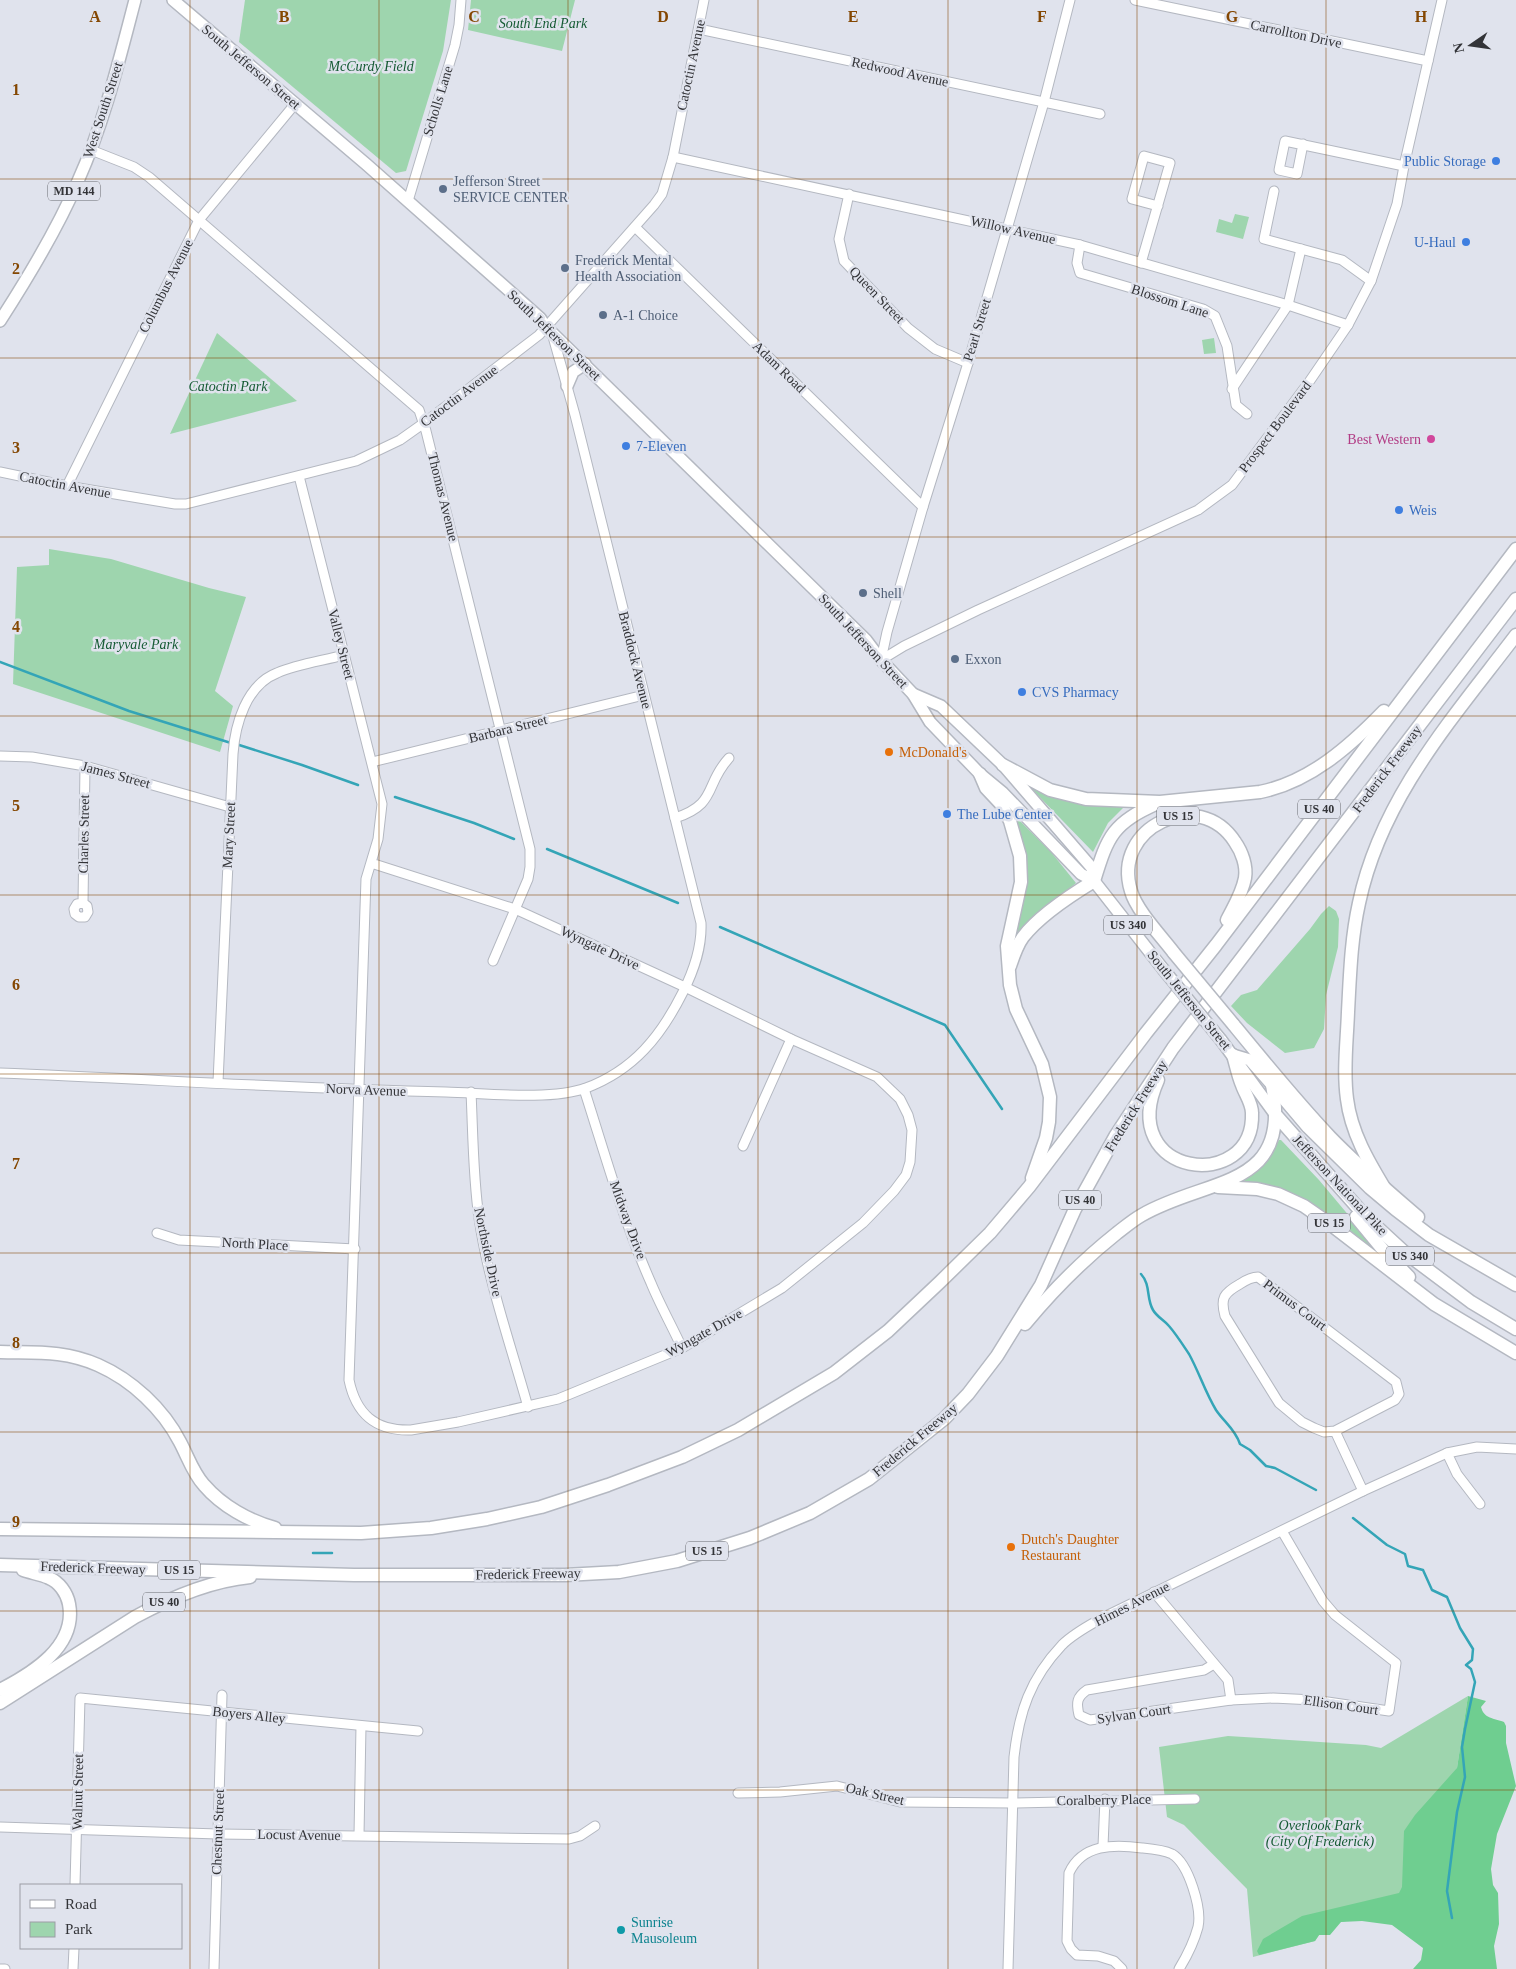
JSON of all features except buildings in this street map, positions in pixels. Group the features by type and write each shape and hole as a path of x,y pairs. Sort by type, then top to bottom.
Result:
{"highway":[{"name":"US 40","path":"1216,945 1516,549"},
{"name":"Frederick Freeway","path":"2,1565 354,1575 565,1575 619,1572 677,1560 750,1538 810,1513 870,1479 944,1419 968,1394 998,1356 1041,1285 1075,1209 1116,1135 1173,1048 1516,599"},
{"path":"1385,1189 1360,1142 1350,1114 1346,1087 1353,936 1359,902 1380,834 1396,801 1417,766 1516,635"},
{"path":"1003,765 1050,790 1069,796 1106,801 1160,802 1275,789 1295,780 1346,748 1421,673"},
{"path":"980,774 986,788 1001,804 1010,821 1020,856 1021,882 1007,946 1008,970 1015,1004 1042,1064 1050,1097 1046,1138 1029,1187"},
{"path":"1008,970 1022,938 1079,890 1094,881 1104,849 1117,827 1137,812 1160,802"},
{"name":"US 15","path":"0,1529 361,1533 431,1528 488,1519 560,1501 608,1486 682,1457 738,1430 834,1373 894,1326 978,1245 1029,1187 1146,1033 1216,945 1240,897 1245,877 1242,857 1233,839 1219,825 1200,817 1180,816 1161,821 1144,833 1133,850 1128,870 1134,901 1174,953 1233,1024 1309,1114 1385,1189 1434,1230 1444,1242"},
{"path":"1173,1048 1153,1094 1149,1111 1150,1122 1153,1133 1165,1152 1194,1166 1216,1164 1227,1159 1243,1144 1248,1134 1252,1113 1233,1056"},
{"path":"1206,1188 1241,1175 1256,1165 1268,1149 1273,1138 1276,1101 1272,1085"},
{"name":"Jefferson National Pike","path":"1272,1085 1308,1127 1370,1188 1429,1235 1516,1285"},
{"name":"Jefferson National Pike","path":"1275,1114 1365,1216 1403,1251 1471,1302 1516,1329"},
{"path":"1320,1166 1372,1236 1434,1304"},
{"name":"US 15","path":"998,1356 1082,1261 1141,1215 1172,1200 1206,1188 1221,1186 1257,1189 1278,1194 1304,1206 1434,1304 1516,1353"},
{"path":"0,1352 34,1351 66,1356 98,1365 120,1378 139,1392 161,1414 179,1441 191,1467 214,1496 259,1524 292,1533"},
{"path":"0,1690 40,1664 60,1646 67,1634 70,1617 69,1600 57,1583 48,1577 2,1565"},
{"name":"US 40","path":"0,1703 135,1617 177,1597 244,1578 354,1575"}],"main road":[{"name":"West South Street","path":"0,321 39,258 78,181 91,150 109,96 135,0"},
{"name":"South Jefferson Street","path":"173,0 408,201 540,318 549,330 859,633 913,694 930,722 980,774 1003,793 1081,874 1094,881 1233,1056 1250,1060 1272,1085"},
{"path":"567,386 573,372 585,364"},
{"name":"South Jefferson Street","path":"913,694 941,706 1003,765 1092,868 1094,881"},
{"name":"Jefferson National Pike","path":"1233,1056 1275,1114"}],"street":[{"name":"Scholls Lane","path":"408,201 455,45 461,0"},
{"name":"Catoctin Avenue","path":"0,472 67,486 166,503 186,504 362,459 400,440 539,335 549,330 662,194 673,157 704,0"},
{"name":"Pearl Street","path":"881,660 886,632 1008,228 1044,102 1070,0"},
{"name":"Carrollton Drive","path":"1135,0 1428,61"},
{"name":"Prospect Boulevard","path":"881,660 904,646 970,614 1198,510 1232,485 1309,382 1348,325 1371,281 1397,204 1442,0"},
{"name":"Redwood Avenue","path":"699,29 1100,114"},
{"name":"Columbus Avenue","path":"67,486 199,220 295,104"},
{"path":"1303,144 1404,166"},
{"name":"Thomas Avenue","path":"91,150 134,167 149,177 419,410 424,423 530,849 528,878 493,960"},
{"path":"1141,264 1158,206 1170,164 1144,156 1132,199 1158,206"},
{"name":"Willow Avenue","path":"673,157 1080,245 1288,305 1348,325"},
{"path":"1274,191 1264,239 1342,260 1371,281"},
{"name":"Queen Street","path":"849,194 839,239 844,261 908,328 936,349 968,363"},
{"name":"Adam Road","path":"635,227 923,507"},
{"name":"Blossom Lane","path":"1080,245 1076,263 1080,273 1203,309 1215,316 1228,346 1232,390 1236,405 1246,414"},
{"path":"1232,390 1288,305 1301,249"},
{"name":"Braddock Avenue","path":"549,330 567,386 700,923 700,952 686,987"},
{"name":"Valley Street","path":"299,476 372,762 382,812"},
{"name":"Mary Street","path":"218,1082 234,736 241,715 255,690 266,679 276,673 344,654"},
{"name":"Barbara Street","path":"372,762 644,695"},
{"name":"James Street","path":"0,756 32,757 85,766 230,807"},
{"path":"675,818 687,814 700,806 710,792 719,770 729,758"},
{"name":"Charles Street","path":"83,903 85,766"},
{"name":"Wyngate Drive","path":"372,863 515,910 686,987 791,1039 877,1077 900,1099 908,1115 912,1130 910,1162 906,1175 894,1191 863,1223 782,1288 682,1348 578,1392 528,1407 458,1422 411,1430 398,1430 386,1428 365,1414 357,1406 349,1380 355,1249 366,879 372,863 382,812"},
{"name":"Norva Avenue","path":"0,1073 359,1090 547,1094 584,1089 627,1065 651,1044 664,1027 686,987"},
{"path":"743,1146 791,1039"},
{"name":"Midway Drive","path":"584,1089 635,1242 651,1282 682,1348"},
{"name":"Northside Drive","path":"471,1092 474,1172 479,1219 489,1266 528,1407"},
{"name":"North Place","path":"157,1232 179,1240 355,1249"},
{"name":"Primus Court","path":"1252,1277 1258,1277 1396,1382 1399,1394 1395,1400 1335,1431 1324,1432 1302,1422 1280,1403 1225,1316 1222,1305 1224,1296 1229,1290 1252,1277"},
{"path":"1335,1431 1363,1491"},
{"name":"Himes Avenue","path":"1008,1969 1012,1803 1014,1758 1018,1726 1024,1704 1035,1682 1062,1645 1104,1617 1154,1592 1363,1491 1447,1453 1477,1447 1516,1449"},
{"path":"1447,1453 1457,1474 1480,1504"},
{"name":"Ellison Court","path":"1231,1700 1273,1698 1314,1700 1389,1712 1396,1663 1335,1615 1324,1601 1282,1531"},
{"path":"1154,1592 1228,1680 1231,1700"},
{"name":"Sylvan Court","path":"1214,1664 1204,1670 1087,1690 1078,1697 1076,1705 1079,1715 1090,1720 1231,1700"},
{"name":"Chestnut Street","path":"214,1969 222,1695"},
{"name":"Boyers Alley","path":"80,1698 418,1732"},
{"name":"Walnut Street","path":"76,1884 80,1698"},
{"path":"359,1835 361,1726"},
{"name":"Oak Street","path":"738,1793 770,1793 837,1786 900,1802 1012,1803"},
{"path":"1103,1846 1105,1799"},
{"name":"Coralberry Place","path":"1012,1803 1105,1799 1195,1799"},
{"name":"Locust Avenue","path":"0,1827 218,1834 569,1839 580,1836 594,1826"},
{"path":"1122,1969 1114,1961 1098,1956 1077,1955 1067,1941 1069,1873 1079,1858 1103,1846 1136,1847 1171,1854 1179,1860 1186,1871 1197,1906 1198,1925 1191,1946 1179,1969"},
{"path":"73,1969 74,1949"},
{"path":"0,1969 5,1969"}],"green space":[{"name":"McCurdy Field","path":"245,0 451,0 443,51 406,171 396,173 239,42"},
{"name":"South End Park","path":"471,0 575,0 562,51 468,30"},
{"path":"1235,214 1249,217 1243,239 1216,232 1219,219 1232,223"},
{"name":"Catoctin Park","path":"217,333 297,401 170,434"},
{"path":"1214,338 1216,353 1204,354 1202,340"},
{"name":"Maryvale Park","path":"49,549 111,559 246,597 215,691 233,706 220,752 13,684 17,567 49,565"},
{"path":"1028,785 1125,806 1108,823 1093,852"},
{"path":"1014,815 1051,852 1076,883 1025,926 1012,945 1019,914"},
{"path":"1329,906 1336,911 1339,919 1338,947 1326,995 1324,1029 1314,1048 1285,1053 1247,1023 1231,1006 1241,995 1257,990"},
{"path":"1279,1140 1319,1180 1392,1267 1354,1237 1242,1182 1263,1164"},
{"name":"Overlook Park (City Of Frederick)","path":"1468,1696 1457,1768 1419,1921 1346,1921 1326,1925 1315,1941 1253,1957 1247,1889 1184,1825 1167,1817 1159,1747 1228,1736 1366,1745 1381,1748"},
{"path":"1468,1696 1486,1701 1481,1707 1484,1714 1504,1722 1506,1726 1506,1743 1516,1786 1497,1834 1491,1869 1493,1885 1498,1893 1499,1924 1494,1946 1497,1969 1413,1969 1421,1960 1423,1948 1392,1925 1362,1921 1341,1922 1330,1935 1319,1935 1315,1941 1259,1955 1257,1951 1263,1939 1302,1916 1399,1893 1402,1887 1404,1831 1415,1815 1457,1768"}],"waterway":[{"path":"0,662 129,711 231,743"},
{"path":"236,744 358,785"},
{"path":"395,797 474,823 514,839"},
{"path":"547,849 678,903"},
{"path":"720,927 945,1025 1002,1109"},
{"path":"1141,1274 1146,1283 1153,1310 1172,1329 1189,1354 1212,1403 1235,1434 1240,1444 1250,1450 1266,1466 1275,1468 1316,1490"},
{"path":"1353,1518 1387,1545 1405,1554 1408,1566 1423,1570 1432,1590 1447,1597 1460,1628 1473,1649 1472,1660 1466,1665 1471,1669 1475,1682 1462,1747 1465,1777 1457,1812 1447,1891 1452,1918"},
{"path":"313,1553 332,1553"}],"place":[{"name":"Public Storage","path":"1496,161"},
{"name":"Jefferson Street SERVICE CENTER","path":"443,189"},
{"name":"U-Haul","path":"1466,242"},
{"name":"Frederick Mental Health Association","path":"565,268"},
{"name":"A-1 Choice","path":"603,315"},
{"name":"Best Western","path":"1431,439"},
{"name":"7-Eleven","path":"626,446"},
{"name":"Weis","path":"1399,510"},
{"name":"Shell","path":"863,593"},
{"name":"Exxon","path":"955,659"},
{"name":"CVS Pharmacy","path":"1022,692"},
{"name":"McDonald's","path":"889,752"},
{"name":"The Lube Center","path":"947,814"},
{"name":"Dutch's Daughter Restaurant","path":"1011,1547"},
{"name":"Sunrise Mausoleum","path":"621,1930"}]}
